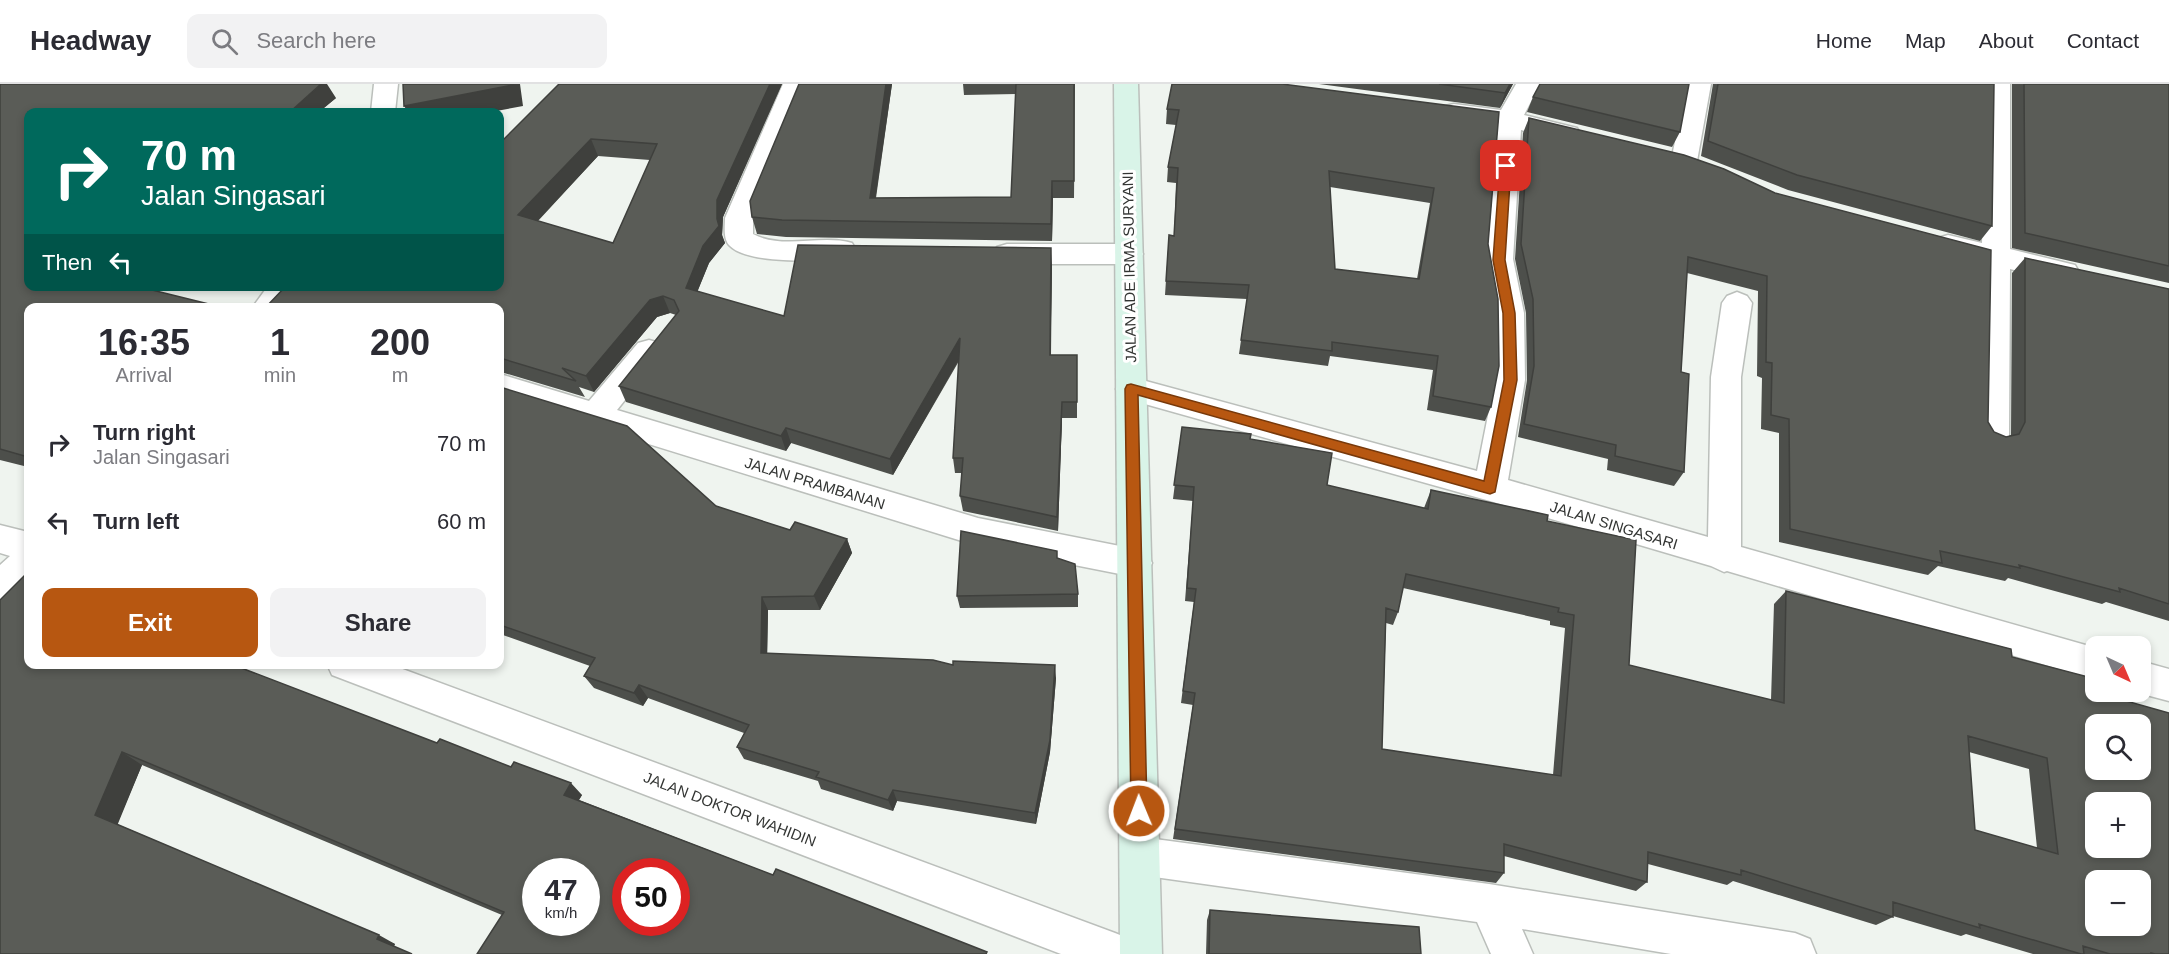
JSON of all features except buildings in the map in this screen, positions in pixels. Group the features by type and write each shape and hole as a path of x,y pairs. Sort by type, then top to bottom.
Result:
{"main road":[{"name":"JALAN ADE IRMA SURYANI","path":"1126,84 1142,954"}],"street":[{"path":"384,108 387,84"},
{"path":"795,84 739,218 739,239 748,245 764,248 870,251"},
{"path":"1490,488 1510,380 1509,313 1499,260 1509,119 1527,84"},
{"path":"1657,156 1694,165 1691,136 1694,100 1699,84"},
{"path":"1993,436 1998,84"},
{"path":"1428,109 1509,119 1588,139"},
{"path":"1929,240 2088,277"},
{"path":"976,253 1129,254"},
{"path":"271,303 281,291"},
{"path":"1724,558 1726,377 1737,303"},
{"path":"594,416 669,326"},
{"name":"JALAN PRAMBANAN","path":"504,387 978,532 1135,563"},
{"name":"JALAN SINGASARI","path":"1131,389 1490,488 1724,558 2085,661"},
{"path":"0,539 24,545"},
{"path":"0,588 24,564"},
{"name":"JALAN DOKTOR WAHIDIN","path":"358,669 1115,954"},
{"path":"2151,679 2169,685"},
{"path":"1140,856 1489,904 1795,954"},
{"path":"1489,904 1512,954"}],"route":[{"path":"1139,811 1131,389 1490,488 1510,380 1509,313 1499,260 1506,166"}]}
